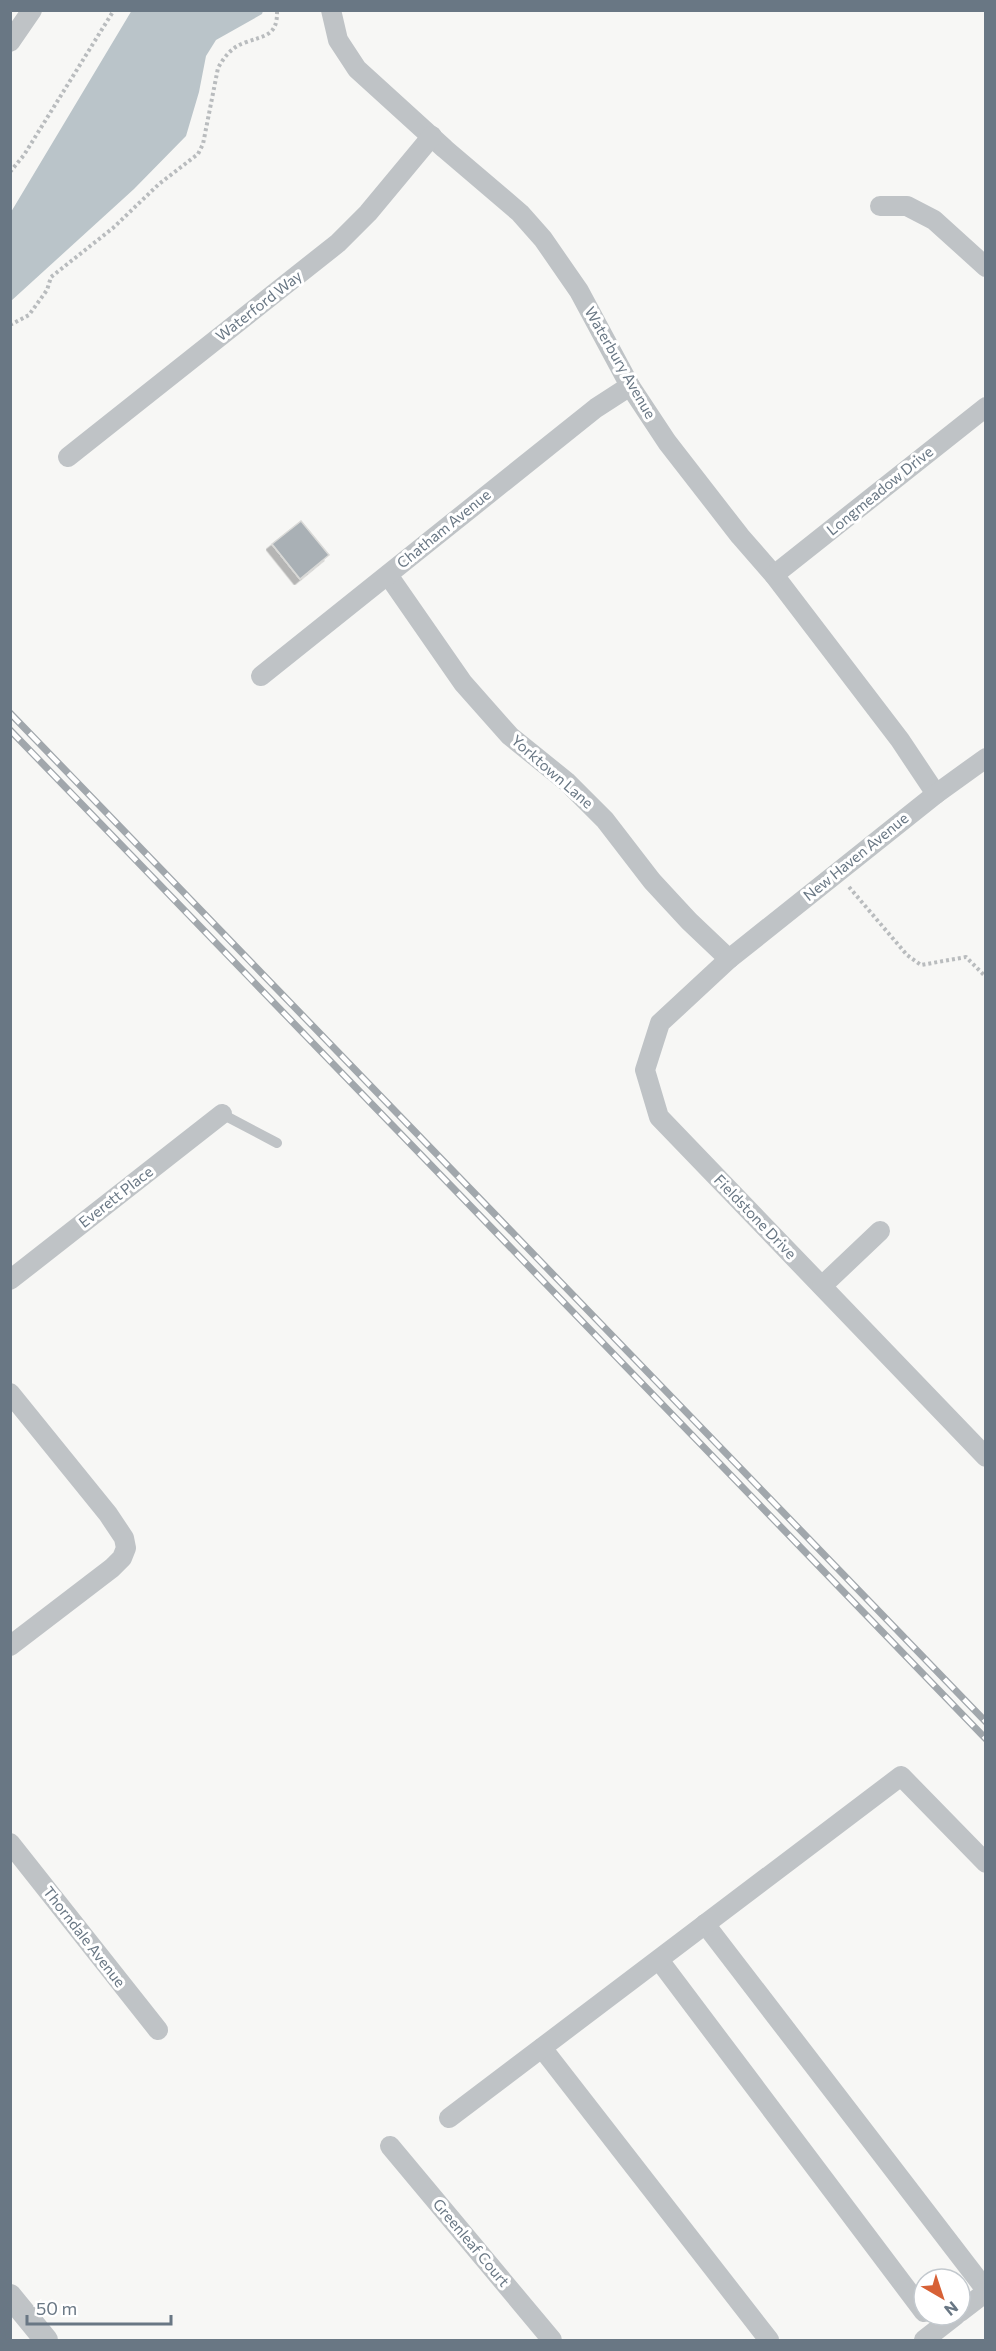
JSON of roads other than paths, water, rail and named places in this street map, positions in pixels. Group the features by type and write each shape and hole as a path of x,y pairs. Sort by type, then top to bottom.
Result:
{"street":[{"path":"10,42 32,10"},
{"name":"Waterbury Avenue","path":"331,10 338,40 357,69 520,213 543,239 597,321 630,386 667,442 900,740 936,794"},
{"name":"Waterford Way","path":"68,457 338,243 368,213 432,136"},
{"path":"880,206 907,206 934,220 986,267"},
{"name":"Chatham Avenue","path":"261,676 596,408 630,386"},
{"name":"Longmeadow Drive","path":"774,576 986,407"},
{"name":"Yorktown Lane","path":"388,575 463,682 510,736 567,783 605,820 652,881 729,959"},
{"name":"New Haven Avenue","path":"729,959 936,794 986,758"},
{"name":"Fieldstone Drive","path":"729,959 660,1023 645,1070 659,1118 986,1457"},
{"name":"Everett Place","path":"10,1280 222,1114"},
{"path":"822,1286 880,1231"},
{"path":"10,1393 108,1514 124,1538 126,1548 122,1558 112,1568 10,1646"},
{"path":"449,2118 901,1776 986,1863"},
{"name":"Thorndale Avenue","path":"10,1843 158,2030"},
{"path":"705,1924 986,2291 972,2302"},
{"path":"659,1960 912,2302"},
{"path":"542,2048 769,2340"},
{"name":"Greenleaf Court","path":"390,2146 552,2340"},
{"path":"10,2296 46,2340"}],"lane":[{"path":"222,1114 278,1143"}],"railway":[{"path":"10,713 986,1722"},
{"path":"10,730 986,1739"}]}
